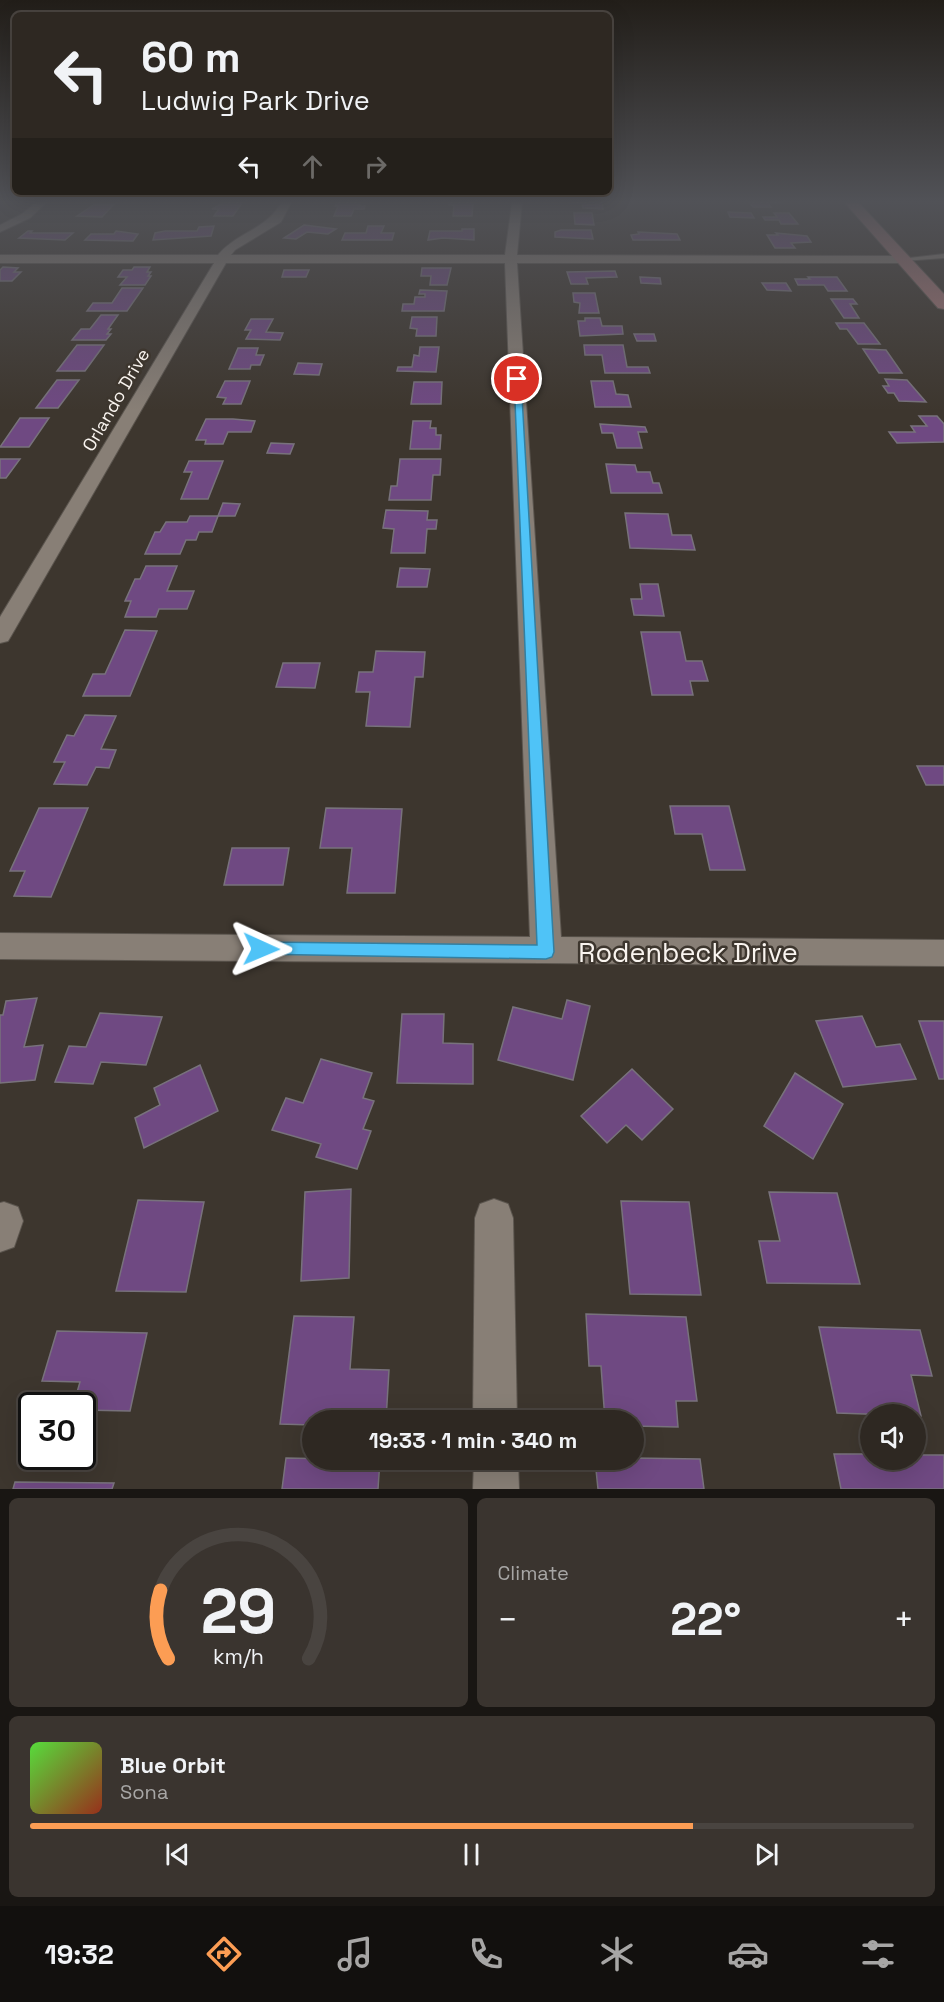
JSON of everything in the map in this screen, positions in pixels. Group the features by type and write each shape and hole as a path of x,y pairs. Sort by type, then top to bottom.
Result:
{"main road":[{"path":"915,272 944,304"}],"street":[{"name":"Orlando Drive","path":"0,636 214,272"},
{"path":"512,272 546,952"},
{"name":"Rodenbeck Drive","path":"0,946 546,952 944,953"},
{"path":"494,1218 495,1410"},
{"path":"496,1470 496,1489"}],"building":[{"path":"0,272 21,272 12,281 0,281"},
{"path":"121,272 151,272 148,276 151,276 145,285 120,285 127,277 118,277"},
{"path":"283,272 308,272 306,277 282,277"},
{"path":"421,272 450,272 447,285 430,285 431,276 421,276"},
{"path":"567,272 615,272 617,277 586,278 588,284 571,284"},
{"path":"640,277 660,278 661,284 641,283"},
{"path":"808,277 837,277 847,291 828,291 824,285 798,285 795,279 810,279"},
{"path":"762,283 786,283 791,291 767,290"},
{"path":"122,288 143,288 127,311 87,311 93,303 112,303"},
{"path":"420,290 447,291 444,311 402,311 403,304 414,304 415,297 425,297 425,294 419,294"},
{"path":"573,293 595,293 599,313 579,313 580,303 574,302"},
{"path":"831,299 853,299 857,304 850,304 859,318 844,318"},
{"path":"101,315 118,315 108,329 111,329 107,334 111,334 106,340 72,340 81,329 90,329"},
{"path":"412,317 437,317 436,336 416,336 417,329 410,328"},
{"path":"585,318 600,318 602,326 622,326 623,334 580,336 578,321 585,321"},
{"path":"251,319 273,319 266,332 283,333 280,340 246,339 251,330 245,330"},
{"path":"836,323 864,323 880,344 858,344 847,329 840,329"},
{"path":"634,334 654,334 656,341 637,341"},
{"path":"77,345 104,345 85,371 57,371"},
{"path":"584,345 623,345 627,367 648,367 650,373 605,373 602,355 585,355"},
{"path":"420,347 439,347 436,372 397,371 398,367 412,367 414,355 419,356"},
{"path":"238,348 258,348 256,355 264,355 260,365 251,365 250,369 229,369"},
{"path":"863,349 886,350 902,373 879,373"},
{"path":"298,363 322,364 319,375 294,374"},
{"path":"885,379 907,380 926,402 899,401 894,393 888,393 883,386 889,386"},
{"path":"57,380 79,380 58,408 36,408"},
{"path":"225,381 250,381 241,404 223,404 226,398 217,397"},
{"path":"591,381 613,381 616,394 628,395 631,407 595,407"},
{"path":"414,382 442,382 441,404 411,404"},
{"path":"919,416 937,416 944,424 944,442 897,443 889,432 915,432 911,426 927,426"},
{"path":"20,418 49,418 29,447 0,447"},
{"path":"206,419 255,421 251,432 228,432 223,444 205,444 206,440 196,440"},
{"path":"413,421 431,421 430,428 436,428 436,435 441,435 440,449 410,449"},
{"path":"600,424 645,427 647,432 638,432 642,448 617,448 613,433 602,433"},
{"path":"271,443 294,444 290,454 267,453"},
{"path":"0,459 20,459 6,478 0,478"},
{"path":"400,459 441,459 440,475 433,475 431,500 389,500 391,486 397,486"},
{"path":"189,461 223,461 208,499 181,499 192,472 184,472"},
{"path":"606,464 635,465 637,472 650,472 653,483 659,483 662,493 611,493"},
{"path":"223,503 240,504 235,516 218,516"},
{"path":"386,510 428,511 427,520 437,520 436,529 427,529 425,553 391,553 394,529 383,528"},
{"path":"625,513 668,514 672,535 691,535 695,550 630,548"},
{"path":"190,516 218,516 212,532 199,532 196,540 186,540 180,554 145,554 155,532 160,532 166,522 187,522"},
{"path":"146,566 177,566 167,591 194,591 187,609 159,609 156,617 125,617 131,601 125,601 135,579 140,579"},
{"path":"400,568 430,569 427,587 397,587"},
{"path":"640,584 658,584 664,616 634,615 631,599 642,599"},
{"path":"125,630 157,631 130,696 83,696 93,674 105,674"},
{"path":"641,632 680,632 686,661 702,661 708,681 690,681 693,695 652,695"},
{"path":"376,651 425,652 423,677 415,677 410,727 366,726 370,692 356,692 359,672 373,672"},
{"path":"283,663 320,663 315,688 276,687"},
{"path":"85,715 116,716 101,749 116,750 109,768 96,767 87,785 54,784 65,762 54,762 67,735 74,736"},
{"path":"917,766 944,766 944,785 926,785"},
{"path":"670,806 729,806 745,870 710,870 702,834 675,834"},
{"path":"39,808 88,808 51,897 14,896 25,871 10,871"},
{"path":"326,808 402,809 395,893 347,893 352,848 320,848"},
{"path":"232,848 289,848 283,885 224,885"},
{"path":"37,998 24,1047 43,1045 35,1080 0,1083 0,1015 3,1015 6,1001"},
{"path":"567,1000 590,1006 573,1080 498,1060 513,1007 562,1019"},
{"path":"100,1013 162,1017 146,1065 101,1062 93,1084 55,1082 69,1046 86,1047"},
{"path":"402,1014 444,1014 443,1043 473,1044 473,1084 397,1083"},
{"path":"862,1016 876,1047 900,1044 916,1079 843,1087 816,1021"},
{"path":"919,1021 944,1021 944,1079 939,1079"},
{"path":"321,1059 372,1073 363,1098 374,1101 363,1129 371,1131 357,1169 316,1157 321,1144 272,1130 286,1098 303,1103"},
{"path":"200,1065 218,1111 144,1148 135,1118 160,1105 154,1088"},
{"path":"632,1069 673,1109 642,1140 626,1125 607,1143 581,1116"},
{"path":"795,1073 843,1104 813,1159 764,1126"},
{"path":"351,1189 349,1278 301,1281 305,1192"},
{"path":"769,1192 837,1193 860,1284 767,1283 759,1241 780,1241"},
{"path":"138,1200 204,1202 186,1292 116,1291"},
{"path":"621,1201 689,1202 701,1295 630,1294"},
{"path":"586,1314 686,1317 697,1401 676,1401 678,1427 644,1426 644,1410 604,1410 601,1366 589,1366"},
{"path":"294,1316 354,1317 350,1369 389,1370 387,1410 302,1410 302,1425 280,1424"},
{"path":"819,1327 920,1330 932,1376 911,1375 918,1404 860,1404 860,1414 837,1413"},
{"path":"57,1331 147,1333 130,1411 96,1410 96,1392 77,1392 80,1382 42,1381"},
{"path":"834,1454 860,1454 860,1470 926,1470 926,1455 944,1455 944,1489 841,1489"},
{"path":"286,1458 302,1458 302,1470 379,1470 378,1489 282,1489"},
{"path":"644,1458 700,1459 704,1489 598,1489 596,1470 644,1470"},
{"path":"15,1482 114,1483 112,1489 13,1489"}],"route":[{"path":"261,949 546,952 517,379"}]}
